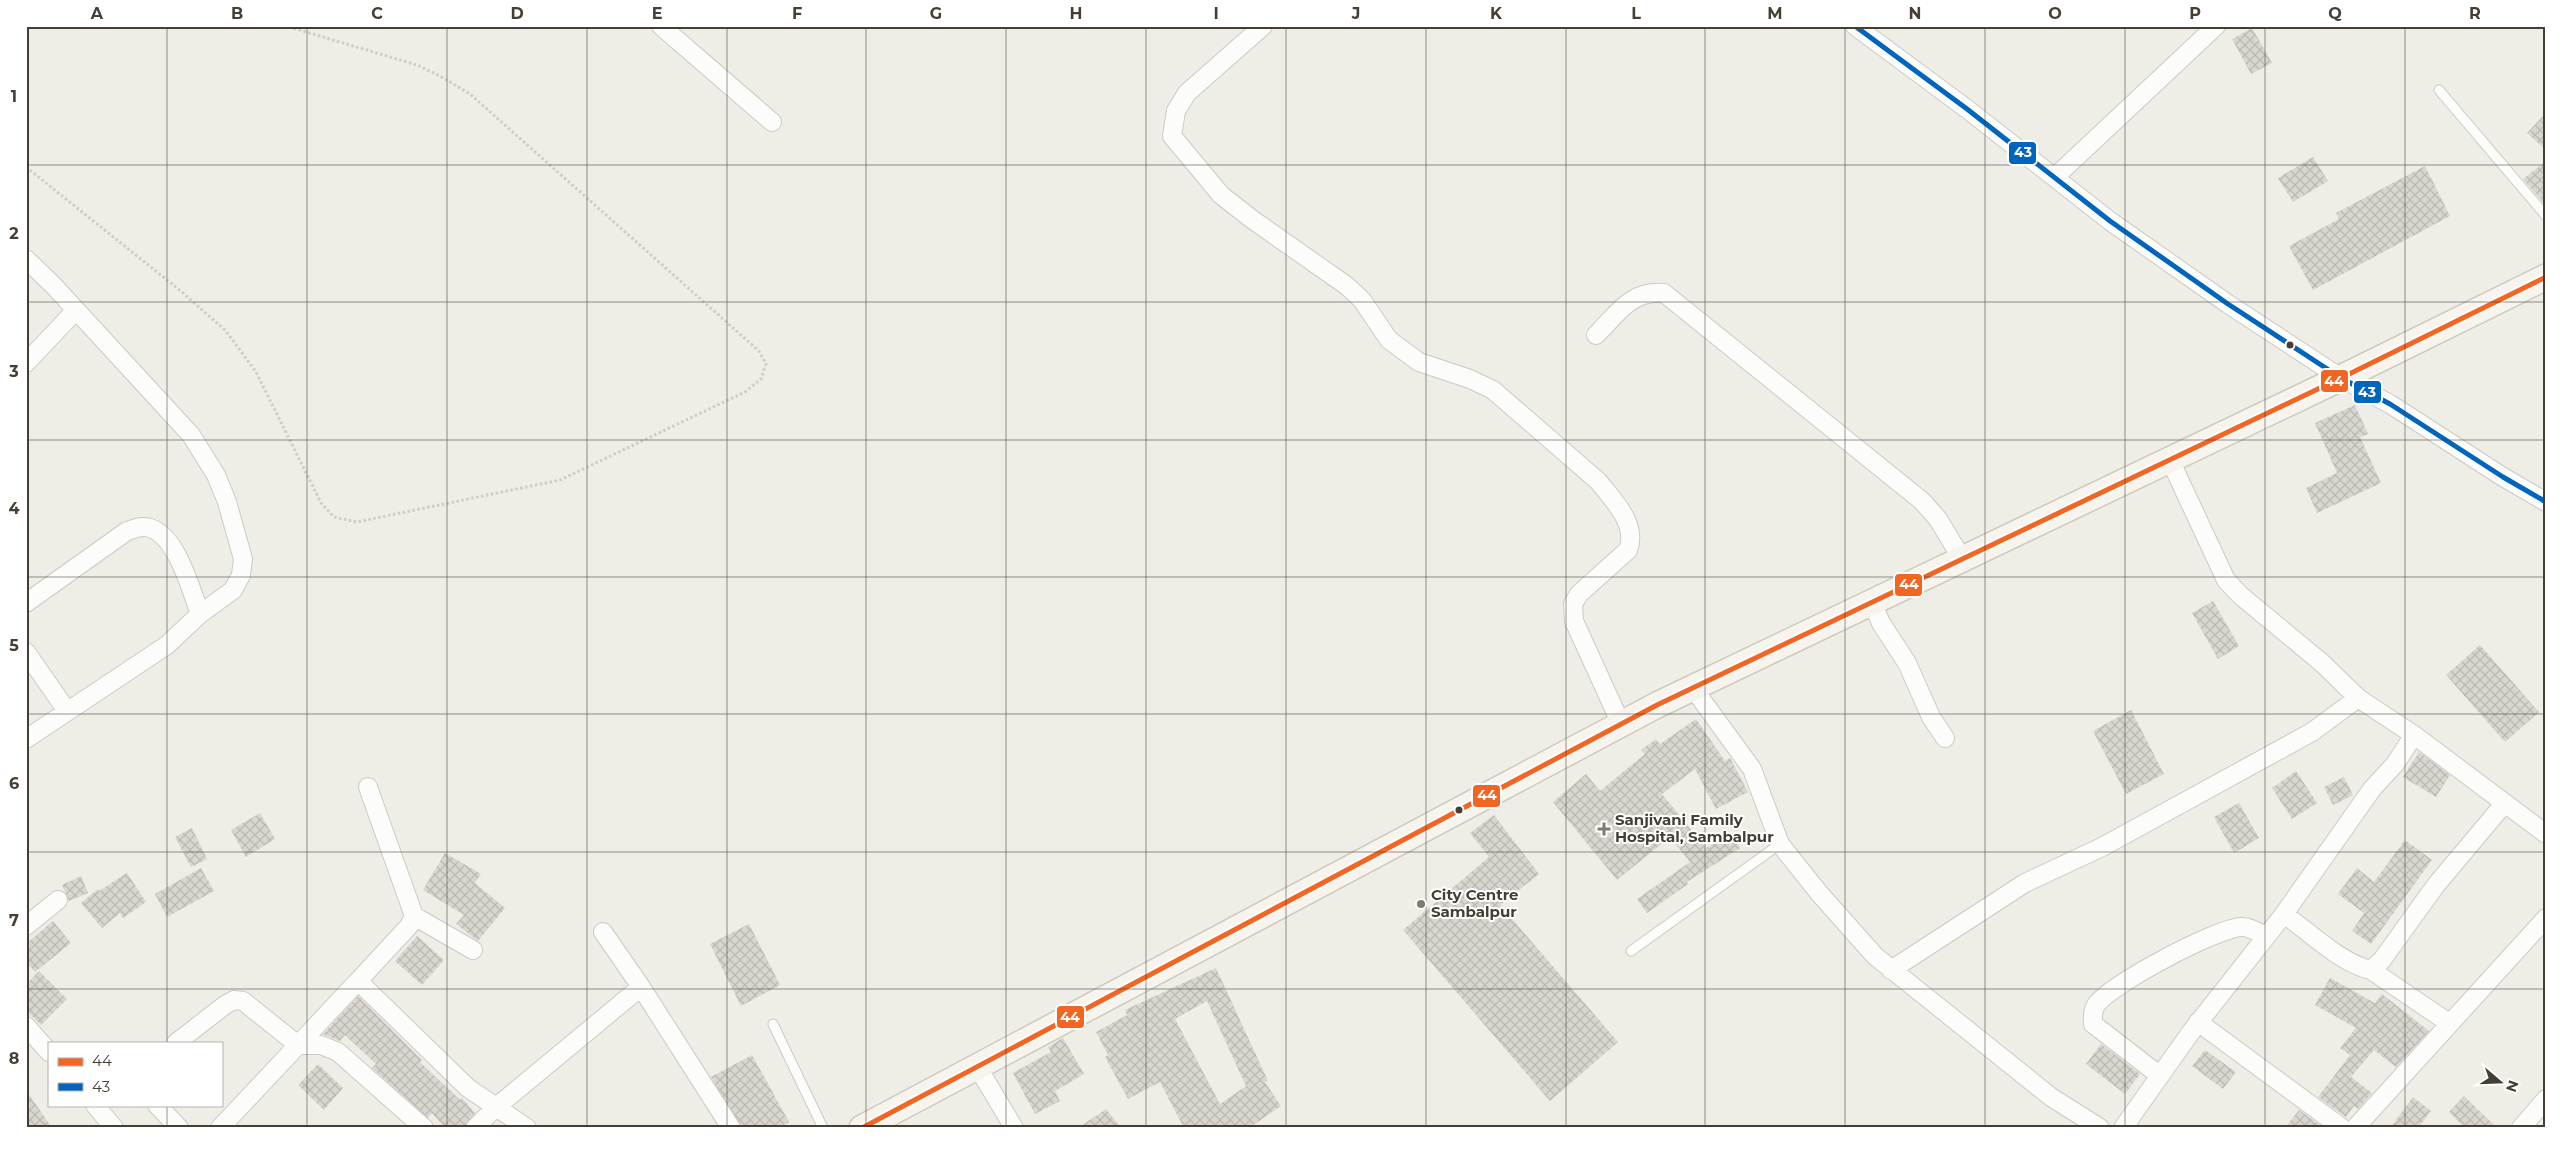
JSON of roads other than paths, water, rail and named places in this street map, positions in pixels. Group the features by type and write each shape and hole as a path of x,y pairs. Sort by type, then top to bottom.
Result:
{"main road":[{"path":"862,1128 1621,724 2341,378 2546,277"}],"street":[{"path":"661,26 772,122"},
{"path":"1263,26 1187,93 1176,111 1172,136 1221,194 1357,295 1389,340 1419,362 1470,379 1493,390 1598,481 1610,496 1630,529 1632,541 1628,550 1579,594 1573,604 1573,612 1574,620 1621,724"},
{"path":"1855,26 2055,177 2110,221 2212,293 2341,378 2390,404 2503,477 2546,502"},
{"path":"2055,177 2216,26"},
{"path":"26,739 167,645 200,614 233,590 241,575 242,560 227,502 216,475 191,435 76,310 28,264"},
{"path":"1596,335 1635,296 1649,292 1664,293 1922,501 1938,519 1962,559"},
{"path":"26,363 76,310"},
{"path":"2170,460 2226,580 2240,595 2322,663 2358,698 2414,735 2546,834"},
{"path":"26,603 127,531 143,526 152,528 165,539 175,553 182,566 200,614"},
{"path":"1872,602 1881,623 1907,663 1931,717 1945,738"},
{"path":"26,652 67,712"},
{"path":"1693,688 1752,769 1780,844 1819,893 1875,956 2051,1097 2100,1128"},
{"path":"1891,970 2025,883 2102,848 2312,732 2358,698"},
{"path":"2123,1128 2198,1022 2284,914 2372,789 2395,764 2414,735"},
{"path":"368,787 414,916 473,950"},
{"path":"2371,970 2382,960 2453,863 2504,804"},
{"path":"26,926 58,900"},
{"path":"2284,914 2346,960 2360,968 2371,970 2449,1023"},
{"path":"220,1128 409,926 414,916"},
{"path":"2355,1128 2546,918"},
{"path":"2159,1075 2094,1024 2095,1007 2101,999 2139,974 2214,934 2243,926 2266,936"},
{"path":"603,932 641,987 731,1128"},
{"path":"358,981 468,1088 527,1128"},
{"path":"475,1128 495,1108 641,987"},
{"path":"177,1042 225,1004 234,1000 243,1001 298,1045 321,1045 338,1052 424,1128"},
{"path":"2198,1022 2342,1128"},
{"path":"26,1026 48,1051"},
{"path":"977,1066 1014,1128"},
{"path":"2521,1128 2546,1099"},
{"path":"96,1106 114,1128"},
{"path":"158,1106 179,1128"}],"lane":[{"path":"2439,90 2546,216"},
{"path":"1631,951 1780,844"},
{"path":"773,1024 823,1128"}],"place":[{"name":"Sanjivani Family Hospital, Sambalpur","path":"1604,829"},
{"name":"City Centre Sambalpur","path":"1421,904"}]}
